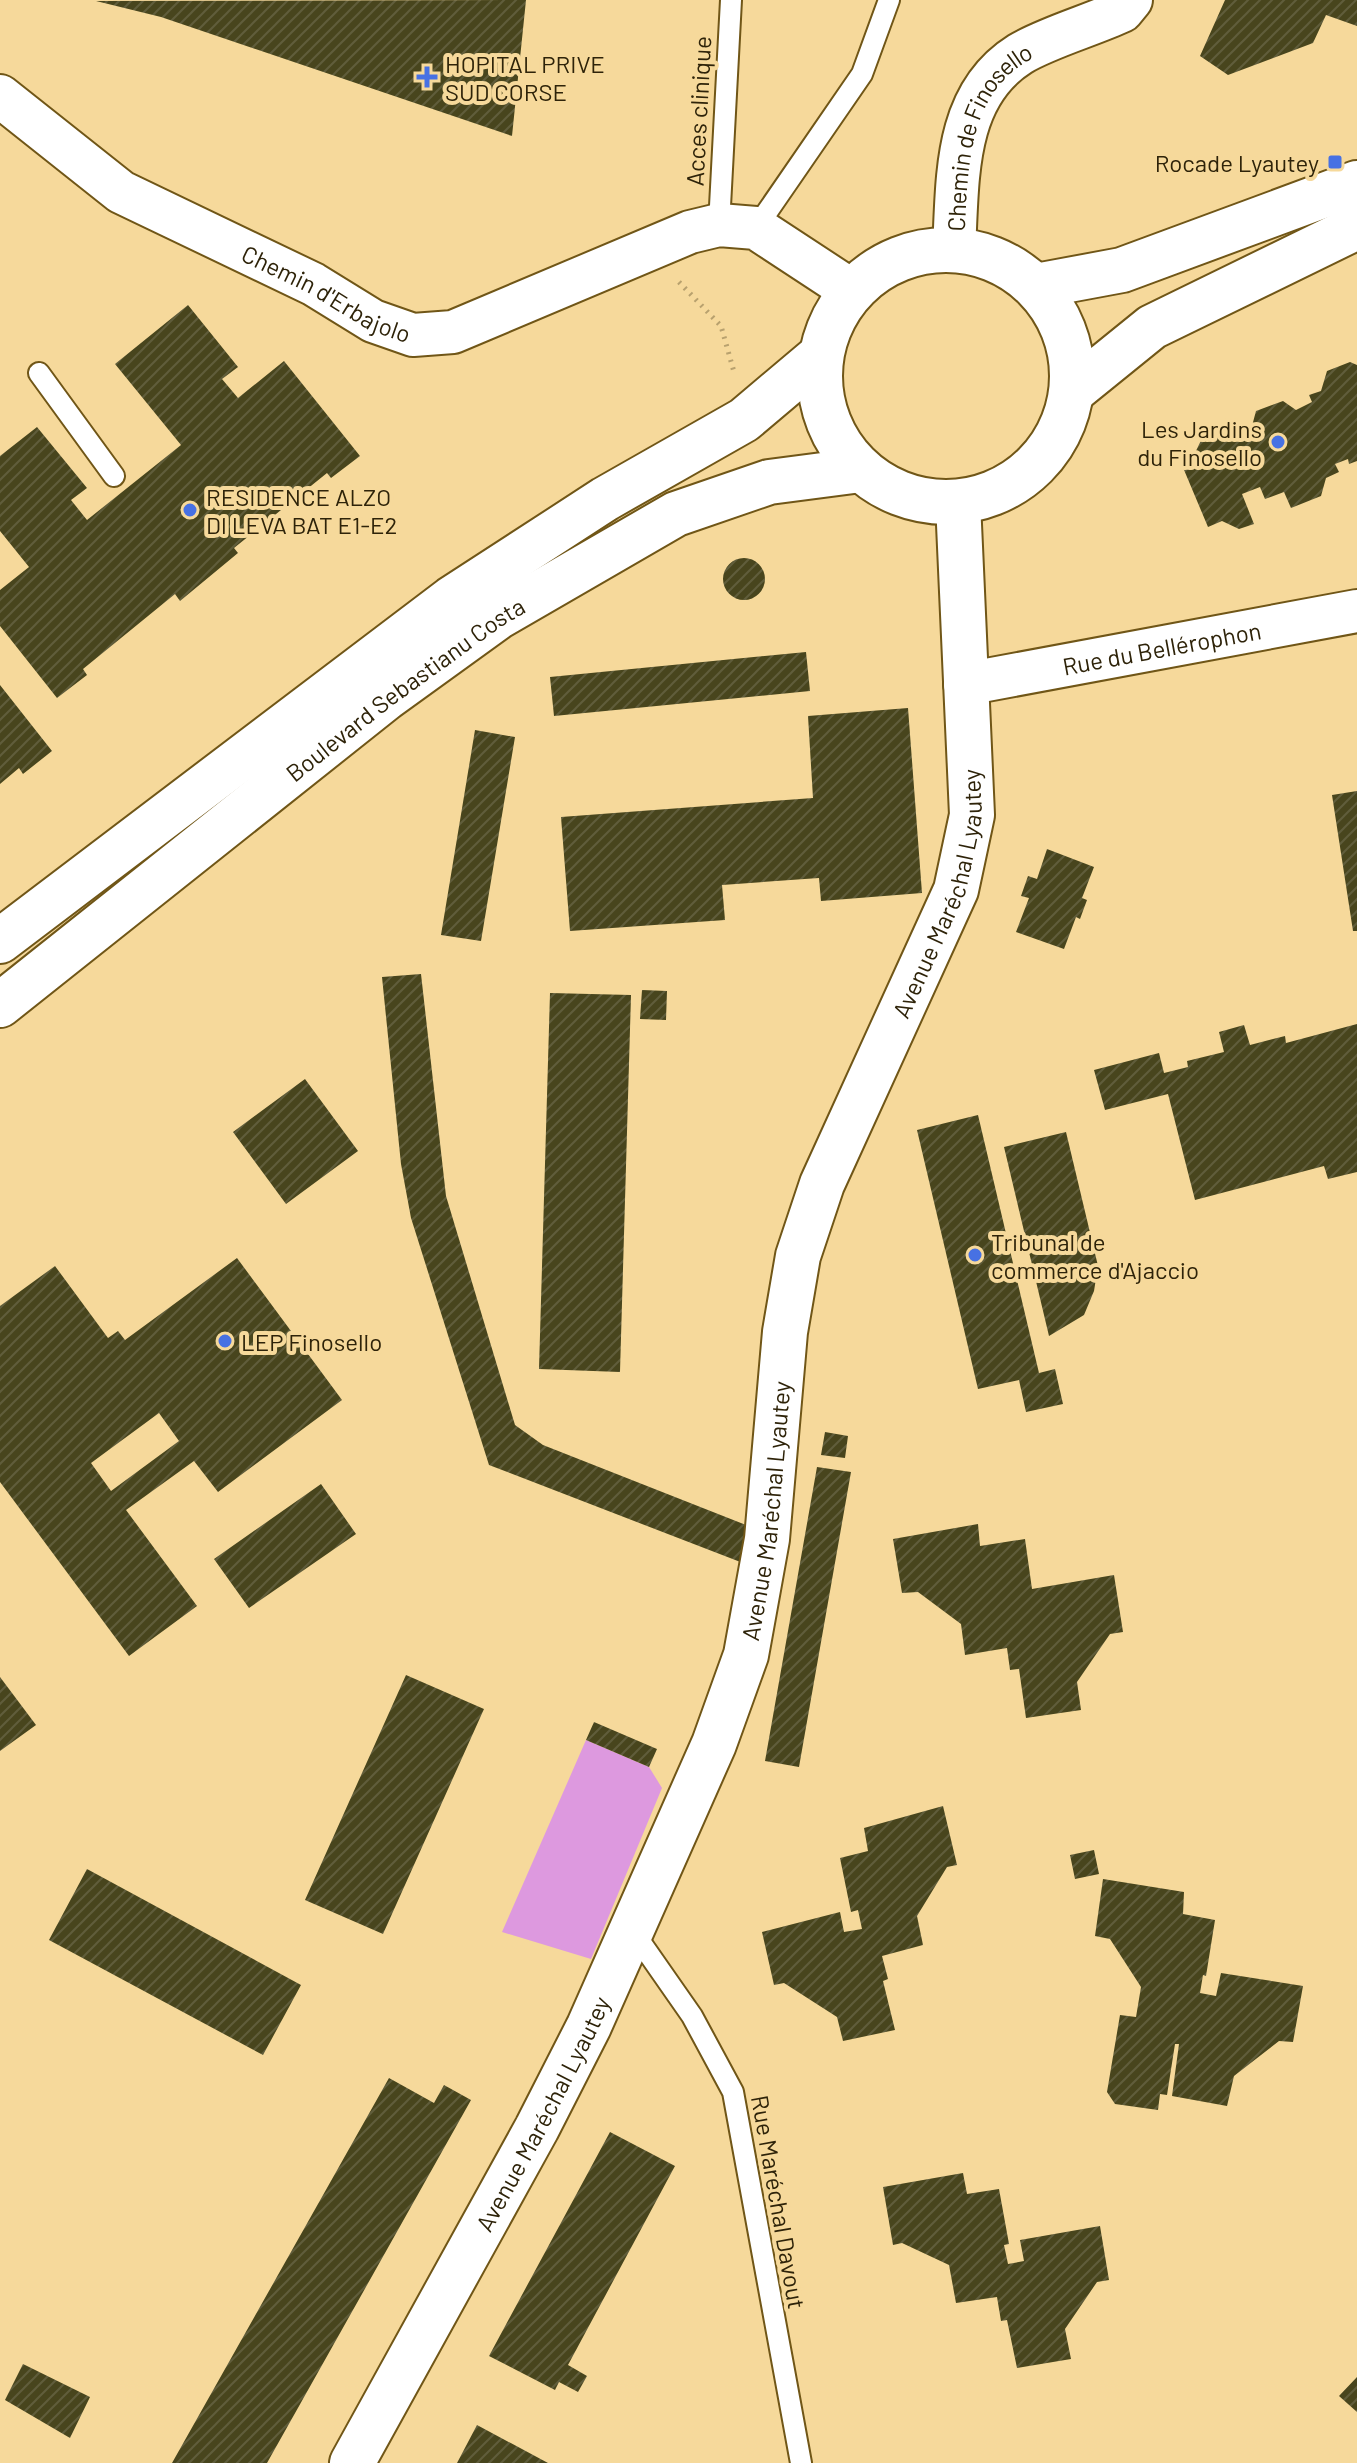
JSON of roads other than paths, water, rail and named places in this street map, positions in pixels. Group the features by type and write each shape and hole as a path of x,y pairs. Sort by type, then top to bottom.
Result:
{"main road":[{"path":"1036,286 1122,270 1357,183"},
{"path":"1073,391 1152,327 1357,227"},
{"path":"954,249 984,255 1012,267 1036,286 1059,316 1072,352 1073,391 1064,424 1047,454 1022,478 992,494 958,502 906,496 861,470 840,446 826,418 819,387 821,355 832,320 852,291 893,262 916,253 954,249"},
{"name":"Boulevard Sebastianu Costa","path":"0,941 451,599 605,499 744,420 821,355"},
{"name":"Boulevard Sebastianu Costa","path":"0,1005 386,698 498,617 676,514 769,482 861,470"},
{"name":"Avenue Maréchal Lyautey","path":"352,2463 537,2128 632,1930 714,1744 746,1655 767,1539 785,1332 798,1256 822,1184 956,890 972,815 958,502"}],"street":[{"name":"Chemin de Finosello","path":"954,249 964,128 987,82 1021,54 1088,15 1122,11 1131,0"},
{"name":"Chemin d'Erbajolo","path":"0,96 121,192 313,284 373,321 413,335 453,332 690,232 738,226"},
{"path":"738,226 852,291"},
{"name":"Rue du Bellérophon","path":"965,684 1357,611"}],"lane":[{"name":"Acces clinique","path":"731,0 738,226"},
{"path":"738,226 862,74 889,0"},
{"path":"39,373 114,476"},
{"name":"Rue Maréchal Davout","path":"632,1930 692,2016 733,2092 741,2152 801,2463"}],"place":[{"name":"HOPITAL PRIVE SUD CORSE","path":"427,77"},
{"name":"Rocade Lyautey","path":"1335,162"},
{"name":"Les Jardins du Finosello","path":"1278,442"},
{"name":"RESIDENCE ALZO DI LEVA BAT E1-E2","path":"190,510"},
{"name":"Tribunal de commerce d'Ajaccio","path":"975,1255"},
{"name":"LEP Finosello","path":"225,1341"}]}
